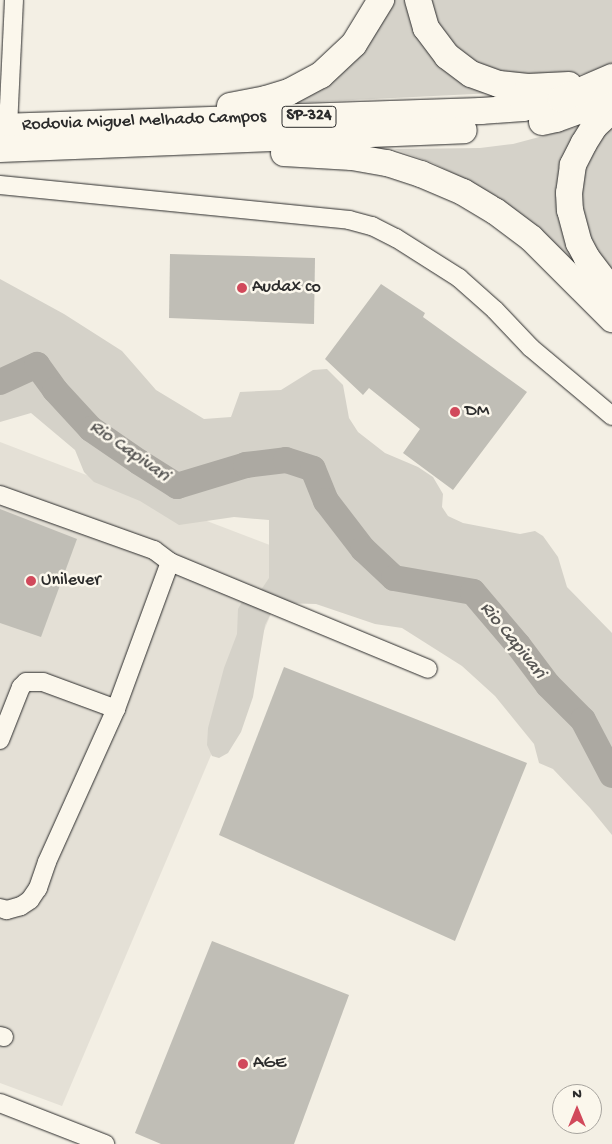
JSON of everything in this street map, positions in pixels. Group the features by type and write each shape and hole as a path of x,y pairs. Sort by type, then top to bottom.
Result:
{"highway":[{"path":"120,134 257,101 302,86 331,67 347,52 364,30 381,0"},
{"path":"418,0 426,28 447,56 470,74 499,84 528,87 610,86"},
{"name":"Rodovia Miguel Melhado Campos","path":"3,134 120,134 510,127 556,119 610,86"},
{"path":"612,110 594,127 584,143 573,165 569,193 570,210 579,243 587,258 612,291"},
{"path":"120,134 352,157 386,163 421,174 481,202 521,230 612,319"}],"lane":[{"path":"3,134 14,0"},
{"path":"0,185 349,220 372,226 396,238 459,278 495,310 530,348 612,416"},
{"path":"0,495 154,550 170,562 428,668"},
{"path":"0,908 7,910 21,906 30,900 38,888 47,862 116,709 170,562"},
{"path":"0,740 21,687 26,682 43,682 116,709"},
{"path":"0,1103 105,1144"}],"shaded area":[{"path":"388,0 412,0 494,93 292,103"},
{"path":"427,0 612,0 612,63 587,73 557,79 484,72 439,32"},
{"path":"612,122 612,279 582,229 579,172"},
{"path":"588,124 566,170 601,286 470,182 433,163 394,149 480,148 513,144"},
{"path":"0,279 64,314 122,351 156,390 204,419 231,417 240,392 281,390 313,370 327,369 343,385 349,418 358,432 385,453 418,467 433,477 443,494 442,507 448,516 463,523 520,534 535,531 543,536 558,557 567,587 612,633 612,835 590,808 553,769 539,763 534,744 495,696 462,666 402,628 375,624 316,604 278,603 274,607 265,625 253,697 241,732 228,753 219,758 212,756 207,745 208,728 224,668 237,634 238,609 242,602 257,596 269,578 269,520 234,517 179,525 140,501 94,482 84,472 75,450 31,413 0,422"},
{"path":"0,442 296,555 62,1106 0,1083"}],"building":[{"name":"Audax co","path":"170,254 315,258 314,324 169,318"},
{"name":"DM","path":"381,284 425,313 423,317 527,392 453,490 403,453 420,429 369,388 363,395 325,359"},
{"name":"Unilever","path":"0,509 77,539 41,637 0,623"},
{"path":"284,667 527,763 455,941 219,835"},
{"name":"AGE","path":"212,941 349,995 294,1144 161,1144 135,1133"}],"waterway":[{"name":"Rio Capivari","path":"0,382 37,365 55,390 91,429 177,486 246,465 286,460 313,469 326,501 363,549 394,578 473,592 518,645 548,685 583,720 612,775"}],"place":[{"name":"Audax co","path":"242,288"},
{"name":"DM","path":"455,412"},
{"name":"Unilever","path":"31,581"},
{"name":"AGE","path":"243,1064"}]}
